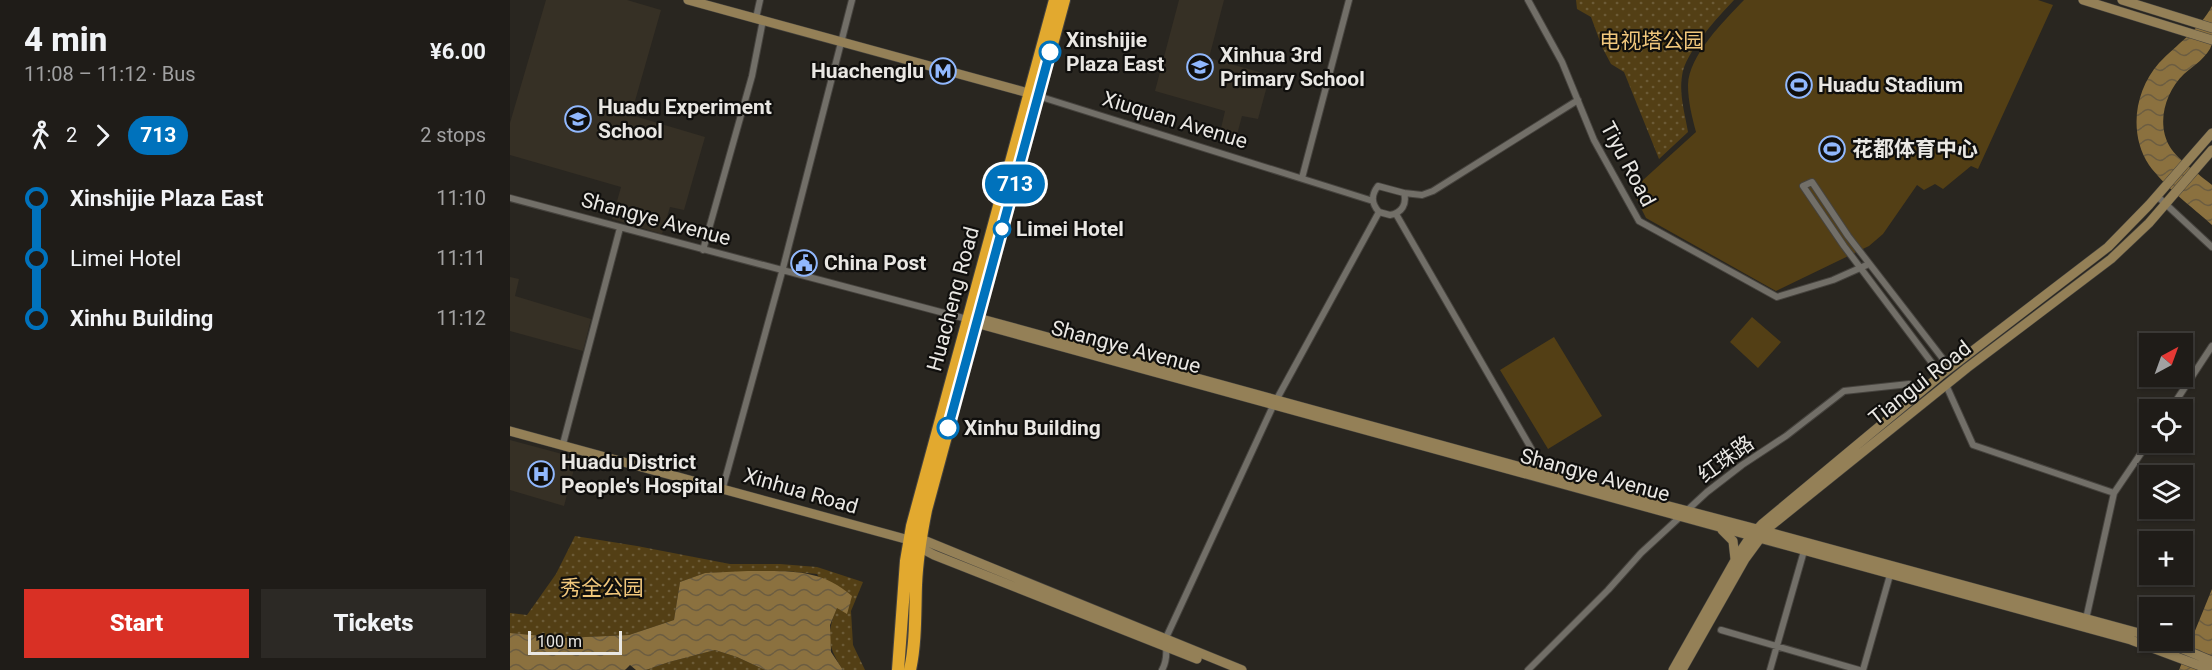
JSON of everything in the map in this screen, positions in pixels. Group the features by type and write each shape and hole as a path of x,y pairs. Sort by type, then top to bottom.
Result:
{"highway":[{"name":"Huacheng Road","path":"916,542 1034,94 1055,0"},
{"name":"Huacheng Road","path":"1034,94 1064,0"},
{"path":"898,670 916,542"},
{"path":"910,670 914,644 916,542"}],"street":[{"name":"Xiuquan Avenue","path":"688,0 1034,94 1372,201"},
{"path":"703,250 752,76 760,0"},
{"path":"723,488 782,272 852,0"},
{"path":"1302,178 1349,0"},
{"name":"Tiyu Road","path":"1528,0 1562,62 1594,140 1639,221 1777,297 1833,280 1869,264"},
{"path":"2083,0 2212,40"},
{"path":"2122,0 2212,28"},
{"path":"1404,192 1404,206 1396,214 1387,215 1379,212 1372,201 1373,193 1378,186 1422,195 1433,191 1578,100"},
{"name":"Tiangui Road","path":"1673,670 1735,561 1758,534 1941,375 2090,261 2123,232 2212,133"},
{"name":"Tiangui Road","path":"1682,670 1758,534 1946,385 2100,269 2136,236 2212,150"},
{"path":"1941,375 1860,268 1803,186 1812,182 1869,264 1950,369"},
{"path":"2157,196 2212,247"},
{"name":"Shangye Avenue","path":"510,198 782,272 974,320 1758,534 1804,551 2139,642"},
{"path":"1162,670 1166,644 1274,402 1379,212"},
{"path":"1396,214 1549,478"},
{"path":"563,444 620,228"},
{"path":"2177,399 2212,346"},
{"name":"红珠路","path":"1528,670 1608,590 1641,553 1683,514 1742,465 1786,436 1844,392 1909,384 1923,390"},
{"path":"1946,385 1972,445 2114,493"},
{"name":"Xinhua Road","path":"510,431 916,542 1226,670"},
{"path":"2086,619 2114,493 2141,453"},
{"name":"Shangye Avenue","path":"1683,514 1717,527 1794,540 2139,633"},
{"path":"1783,515 1780,522 1782,529 1794,540"},
{"path":"1717,527 1733,541 1735,561"},
{"path":"1770,670 1804,551"},
{"path":"1721,630 1861,670 1890,575"},
{"name":"Xinhua Road","path":"1166,644 1242,670"},
{"name":"Shangye Avenue","path":"2177,651 2212,661"},
{"name":"Shangye Avenue","path":"2177,651 2211,670"}],"shaded area":[{"name":"Huadu Experiment School","path":"546,0 627,0 661,10 631,115 705,137 684,210 670,207 662,234 612,219 621,187 510,155 510,123"},
{"name":"Xinhua 3rd Primary School","path":"1179,0 1224,0 1209,58 1270,75 1258,119 1242,116 1235,142 1219,137 1225,111 1155,91"},
{"path":"510,277 519,279 515,296 591,319 583,351 510,331"},
{"name":"Huadu District People's Hospital","path":"510,440 577,458 564,506 510,490"}],"green space":[{"name":"电视塔公园","path":"1576,0 1734,0 1703,35 1689,56 1681,83 1688,132 1659,159 1624,72 1611,64 1591,17 1577,9"},
{"name":"花都体育中心","path":"1744,0 2038,0 2053,5 1978,169 1971,166 1943,189 1935,184 1924,190 1917,185 1883,234 1869,246 1776,291 1646,218 1632,190 1696,132 1688,85 1694,62 1709,39"},
{"path":"1752,317 1781,342 1758,368 1730,342"},
{"path":"1554,337 1602,416 1548,449 1500,370"},
{"name":"秀全公园","path":"575,536 730,564 817,567 863,582 851,611 853,645 865,670 843,670 834,654 830,633 837,607 817,574 786,571 705,573 680,582 674,620 629,635 564,638 510,633 510,613 527,615 556,574"},
{"path":"715,650 765,670 646,670 669,662"}],"water":[{"path":"2212,6 2210,49 2177,81 2168,99 2163,119 2170,147 2212,185 2212,225 2170,188 2149,165 2138,139 2137,112 2144,86 2151,74 2159,63 2201,22"},
{"path":"790,572 816,576 828,580 852,596 847,614 837,608 830,625 831,652 843,670 765,670 715,650 646,670 636,670 630,665 625,670 510,670 510,633 564,638 629,635 674,620 680,582 705,573"},
{"path":"2212,589 2212,658 2206,670 2179,670 2187,651 2193,651 2193,636"}],"bus line":[{"name":"713","path":"948,428 1050,52"}],"place":[{"name":"Xinshijie Plaza East","path":"1050,52"},
{"name":"Xinhua 3rd Primary School","path":"1200,67"},
{"name":"Huachenglu","path":"943,71"},
{"name":"Huadu Stadium","path":"1799,85"},
{"name":"Huadu Experiment School","path":"578,119"},
{"name":"花都体育中心","path":"1832,149"},
{"name":"Limei Hotel","path":"1002,229"},
{"name":"China Post","path":"804,263"},
{"name":"Xinhu Building","path":"948,428"},
{"name":"Huadu District People's Hospital","path":"541,474"}]}
